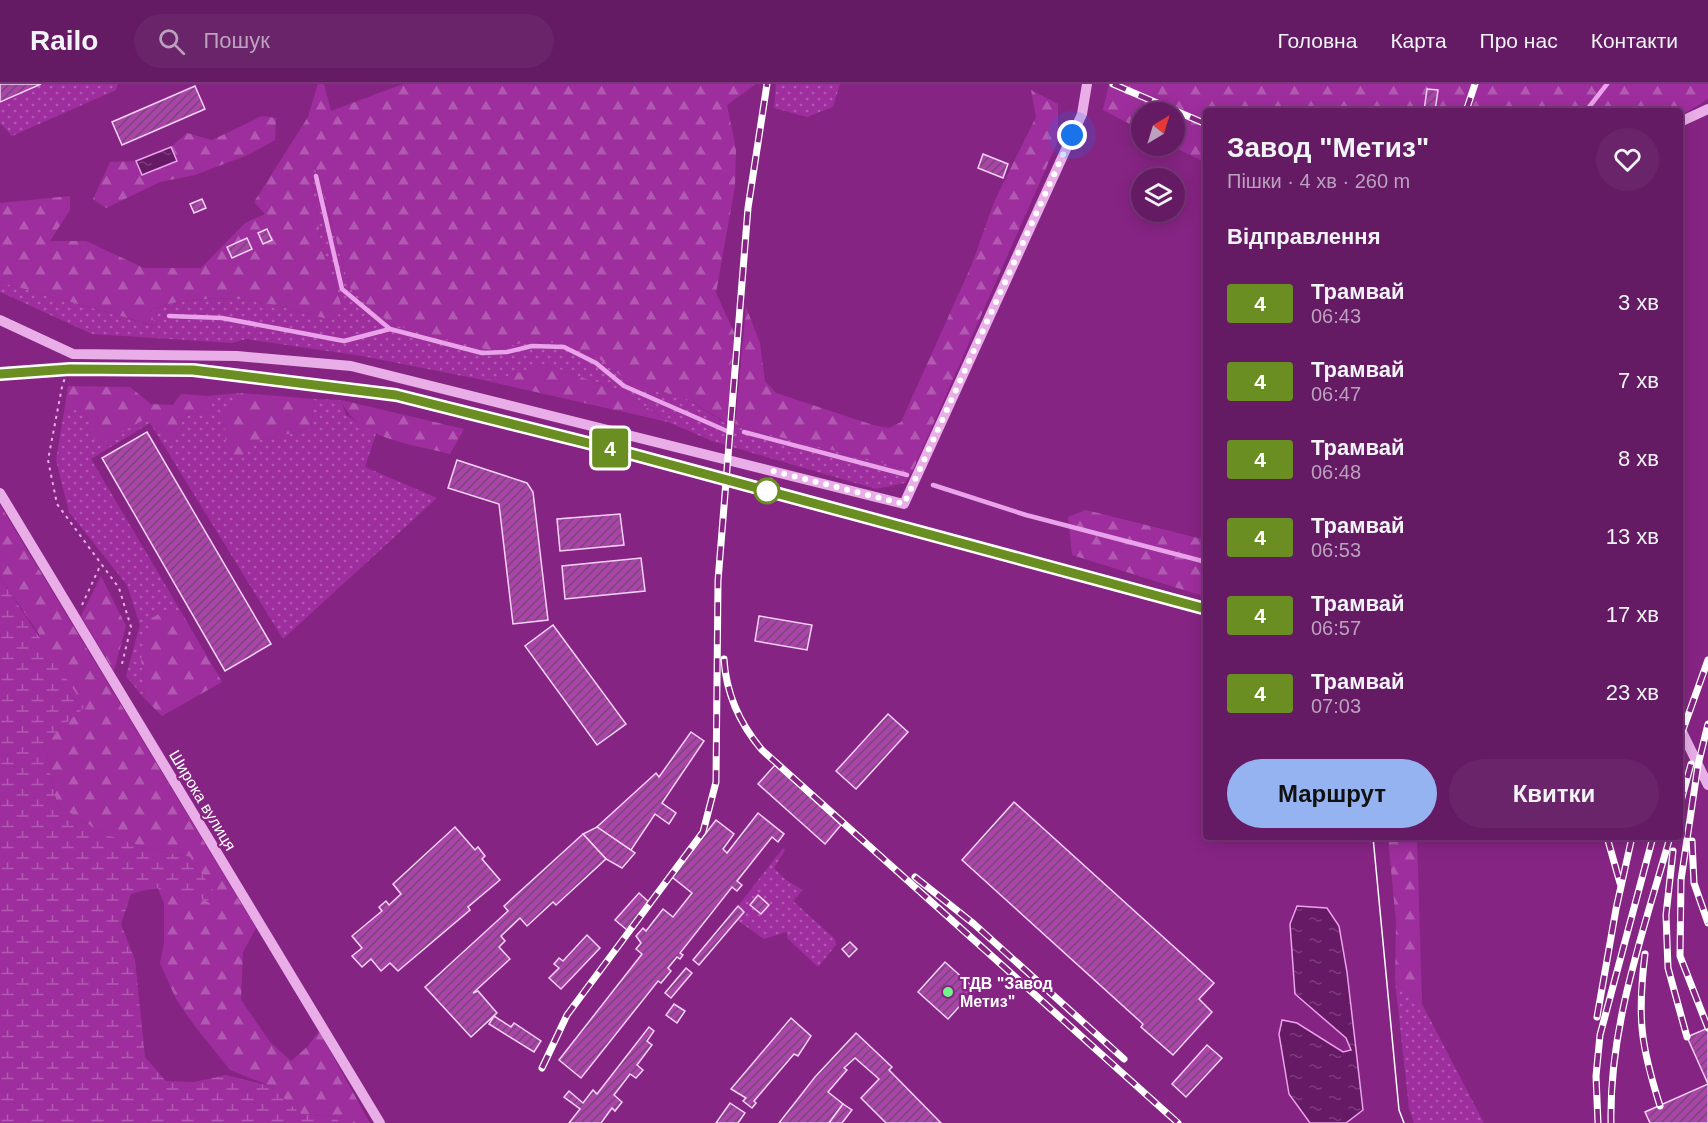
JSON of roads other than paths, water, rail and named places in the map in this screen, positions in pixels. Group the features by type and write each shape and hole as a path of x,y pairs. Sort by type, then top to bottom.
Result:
{"street":[{"path":"0,320 73,354 237,356 351,366 904,504 1082,114 1088,84"},
{"path":"1683,121 1708,109"},
{"name":"Широка вулиця","path":"0,493 380,1123"},
{"path":"1683,734 1708,785"}],"water":[{"path":"171,147 177,161 142,175 136,161"},
{"path":"1297,906 1327,908 1339,926 1347,972 1363,1110 1346,1123 1310,1123 1289,1094 1279,1034 1282,1020 1297,1023 1343,1052 1351,1050 1346,1038 1295,994 1290,924"}],"waterway":[{"path":"1588,108 1607,84"},
{"path":"316,176 342,289 390,329 482,353 507,352 532,346 564,347 596,363 624,386 727,431"},
{"path":"169,316 222,318 344,341 390,329"},
{"path":"744,432 907,475"},
{"path":"933,485 1026,515 1203,561"}],"tram line":[{"path":"0,374 70,369 193,371 396,395 620,451 1203,608"},
{"name":"4","path":"0,374 70,369 193,370 396,395 620,451 1203,608"},
{"path":"1373,840 1399,1110 1404,1123"}],"railway":[{"path":"542,1068 567,1015 703,832 716,782 718,581 748,208 767,84"},
{"path":"1113,84 1203,123"},
{"path":"1467,108 1475,84"},
{"path":"724,659 725,672 736,708 747,730 762,750 1178,1123"},
{"path":"1683,730 1708,660"},
{"path":"1708,724 1698,765 1681,880 1680,956 1708,1028"},
{"path":"1683,794 1691,764"},
{"path":"1608,840 1620,883"},
{"path":"1597,1017 1616,909 1631,840"},
{"path":"1598,1123 1596,1076 1600,1035 1652,840"},
{"path":"1611,1123 1612,1086 1622,1014 1639,943 1669,840"},
{"path":"1692,841 1694,883 1708,923"},
{"path":"1673,851 1666,915 1668,968 1687,1037"},
{"path":"915,877 974,924 1124,1059"},
{"path":"1645,954 1641,996 1642,1032 1660,1106"}],"place":[{"name":"ТДВ \"Завод Метиз\"","path":"948,992"}]}
